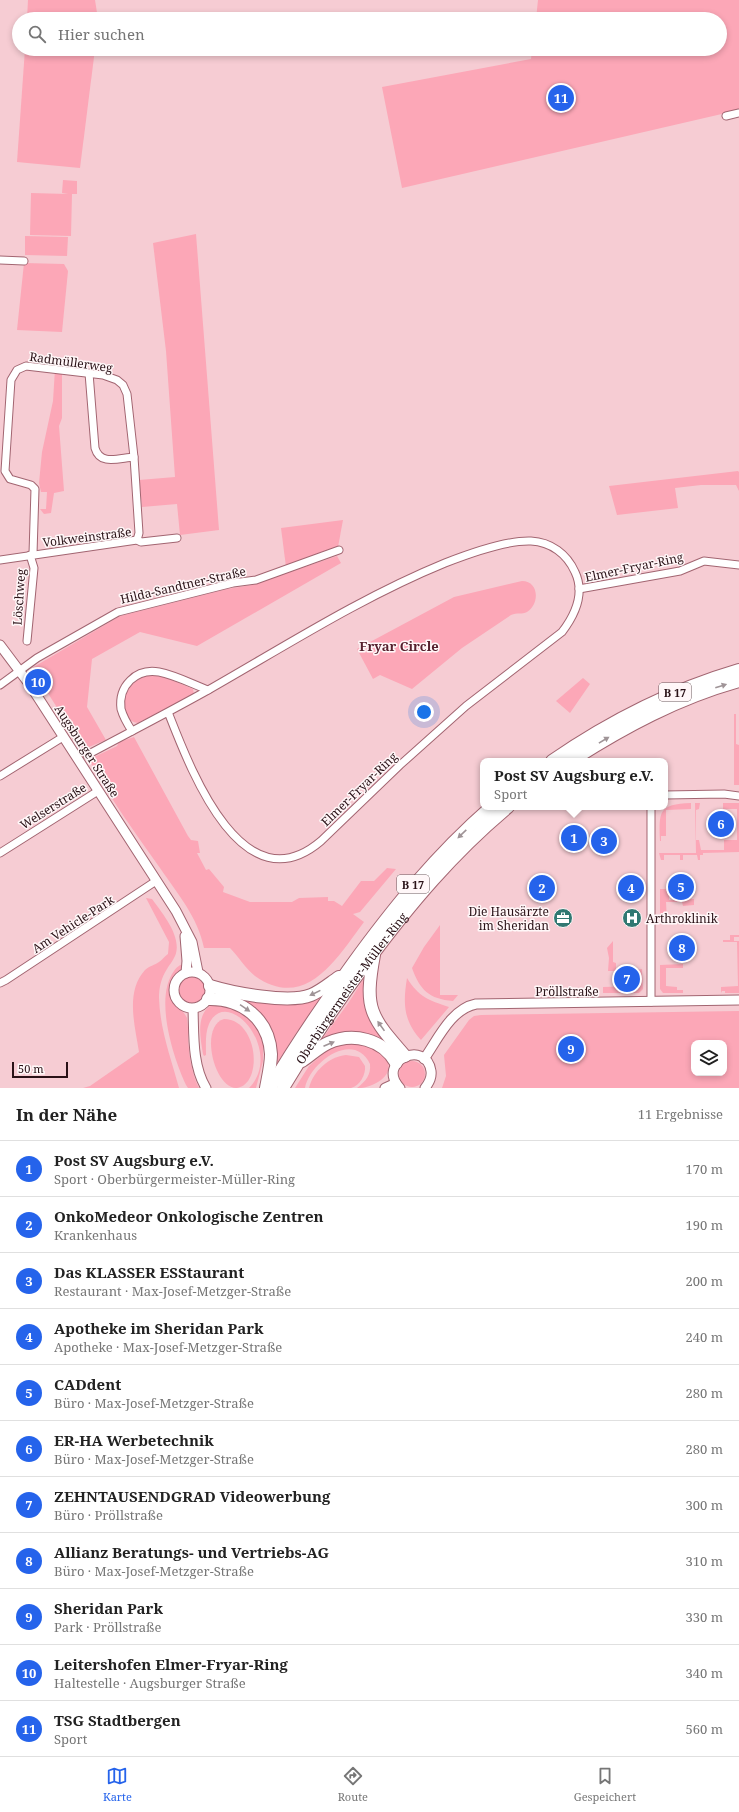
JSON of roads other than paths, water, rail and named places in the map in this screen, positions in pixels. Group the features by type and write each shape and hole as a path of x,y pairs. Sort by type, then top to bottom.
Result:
{"highway":[{"path":"717,676 739,662"},
{"name":"B 17","path":"557,758 599,730 634,710 677,691 717,676 739,670"},
{"name":"B 17","path":"575,758 615,734 660,710 739,680"},
{"name":"Oberbürgermeister-Müller-Ring","path":"270,1088 314,1018 418,878 456,839 488,810"},
{"name":"Oberbürgermeister-Müller-Ring","path":"283,1088 323,1023 374,953 436,876 480,831 504,810"},
{"path":"374,953 369,981 370,1004 380,1025 401,1060"},
{"path":"210,986 249,994 285,999 297,999 311,995 347,972"},
{"path":"208,999 225,1000 239,1004 252,1013 262,1025 268,1039 271,1056 266,1088"},
{"path":"296,1065 329,1043 352,1038 368,1040 382,1046 401,1060"}],"street":[{"path":"726,116 739,113"},
{"path":"0,260 24,261"},
{"name":"Radmüllerweg","path":"32,555 35,489 31,485 10,479 5,471 12,380 17,370 26,366 113,377 120,382 124,388 127,394 134,457 139,533 137,540"},
{"path":"90,373 95,448 98,456 101,459 107,460 134,457"},
{"name":"Volkweinstraße","path":"0,560 137,540 141,542 177,538"},
{"name":"Elmer-Fryar-Ring","path":"87,755 208,690 379,593 449,562 489,548 526,541 538,542 549,545 561,553 572,565 577,577 579,589 577,606 572,618 558,636 466,706 400,765 321,841 309,851 301,855 286,859 268,858 254,852 230,831 198,782 168,712"},
{"name":"Hilda-Sandtner-Straße","path":"0,685 21,672 38,658 118,612 232,583 256,580 339,550"},
{"name":"Löschweg","path":"27,641 34,568 32,555"},
{"name":"Elmer-Fryar-Ring","path":"579,589 680,571 704,561 739,565"},
{"name":"Augsburger Straße","path":"0,645 21,672 184,925 192,942 198,972"},
{"path":"132,731 122,711 121,694 128,682 138,674 144,672 158,672 208,690"},
{"path":"0,776 63,736"},
{"name":"Welserstraße","path":"0,853 98,791"},
{"path":"668,795 738,794"},
{"path":"651,810 651,1002"},
{"name":"Am Vehicle-Park","path":"0,983 156,882"},
{"path":"184,925 187,961 186,973"},
{"path":"198,972 206,978 210,986 208,999 200,1007 188,1008 180,1004 174,994 175,982 186,973 198,972"},
{"name":"Pröllstraße","path":"424,1059 449,1022 458,1012 469,1005 496,1003 738,1001"},
{"path":"193,1008 197,1063 202,1082 206,1088"},
{"path":"385,1088 398,1085 393,1072 401,1060 415,1055 424,1059 429,1065 431,1073 429,1082 425,1088"}],"place":[{"name":"TSG Stadtbergen","path":"561,98"},
{"name":"Leitershofen Elmer-Fryar-Ring","path":"38,682"},
{"name":"ER-HA Werbetechnik","path":"721,824"},
{"name":"Post SV Augsburg e.V.","path":"574,838"},
{"name":"Das KLASSER ESStaurant","path":"604,841"},
{"name":"CADdent","path":"681,887"},
{"name":"OnkoMedeor Onkologische Zentren","path":"542,888"},
{"name":"Apotheke im Sheridan Park","path":"631,888"},
{"name":"Die Hausärzte im Sheridan","path":"563,918"},
{"name":"Arthroklinik","path":"632,918"},
{"name":"Allianz Beratungs- und Vertriebs-AG","path":"682,948"},
{"name":"ZEHNTAUSENDGRAD Videowerbung","path":"627,979"},
{"name":"Sheridan Park","path":"571,1049"}],"district":[{"name":"Fryar Circle","path":"399,646"}]}
